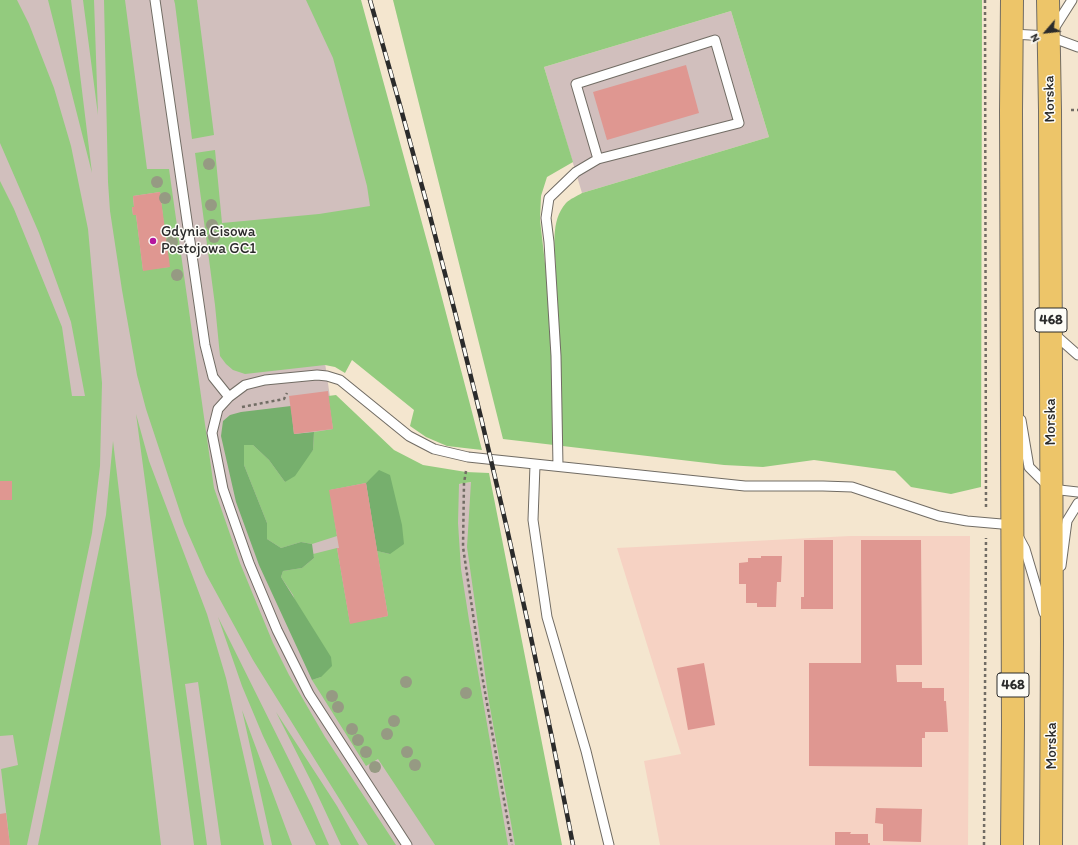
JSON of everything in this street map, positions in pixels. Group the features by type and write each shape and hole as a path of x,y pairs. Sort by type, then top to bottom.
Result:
{"main road":[{"name":"468","path":"1012,0 1012,845"},
{"name":"Morska","path":"1048,0 1051,331 1051,845"}],"lane":[{"path":"155,0 205,345 213,377 229,397"},
{"path":"1048,36 1072,0"},
{"path":"1012,34 1048,36 1078,47"},
{"path":"558,466 556,356 549,242 546,218 549,198 576,172 598,159 739,123 716,40 576,84 598,159"},
{"path":"1051,331 1078,354"},
{"path":"1012,370 1029,467 1051,490 1078,492"},
{"path":"407,845 309,694 277,630 249,563 223,489 212,433 218,409 229,397 245,385 265,380 317,375 340,380 408,436 434,449 468,457 745,486 852,487 939,516 986,523 1013,524 1025,549 1052,641"},
{"path":"535,465 533,520 547,617 586,751 609,845"},
{"path":"1052,641 1067,521 1078,503"}],"path":[{"path":"984,845 986,523 985,0"},
{"path":"217,412 284,399 287,393 294,392"},
{"path":"464,483 464,547 482,676 512,845"}],"shaded area":[{"path":"0,0 343,0 424,296 317,308 331,404 421,491 471,482 548,845 0,845"},
{"path":"731,11 769,137 582,193 544,67"},
{"path":"850,536 970,536 968,845 660,845 644,761 681,754 617,548"}],"green space":[{"path":"0,0 17,0 29,24 54,88 71,146 88,229 102,383 100,466 92,533 27,845 10,845 1,769 18,765 13,735 0,736 0,181 14,209 62,327 72,396 85,396 71,322 39,233 0,143"},
{"path":"48,0 71,0 92,173"},
{"path":"83,0 94,0 98,115"},
{"path":"104,0 125,0 147,169 169,169 214,488 240,563 273,643 289,675 325,737 396,845 368,845 253,660 206,574 184,524 146,409 137,375 110,211","holes":["160,192 169,267 143,270 136,215 133,215 133,196"]},
{"path":"174,0 197,0 214,135 192,139"},
{"path":"306,0 361,0 482,450 447,446 426,437 410,426 414,410 352,360 345,373 335,367 325,365 245,374 233,370 220,356 215,305 195,153 215,150 222,223 319,214 370,206 367,186 333,58"},
{"path":"393,0 982,0 981,487 951,494 911,487 895,471 814,460 763,467 724,465 503,439","holes":["731,11 769,137 582,193 572,199 566,203 558,218 555,235 556,270 546,272 540,220 541,196 547,177 573,162 544,67"]},
{"path":"336,395 394,450 423,465 466,472 489,473 562,845 515,845 489,702 467,547 471,482 459,484 458,523 461,569 508,845 435,845 378,759 366,766 312,680 321,677 293,595 281,577 283,571 302,568 314,558 313,554 337,548 350,623 388,616 377,551 390,554 372,478 366,483 330,490 337,536 312,544 301,542 281,548 267,539 267,523 244,465 244,445 253,445 269,460 285,482 313,450 314,432 333,429 328,396"},
{"path":"291,406 294,434 314,432 313,450 295,476 285,482 269,460 253,445 244,445 244,465 267,523 267,539 281,548 301,542 312,544 314,558 302,568 283,571 281,577 331,657 332,666 321,677 312,680 259,565 236,502 221,436 223,421 230,415 241,412"},
{"path":"136,414 149,461 207,614 226,678 264,845 221,845 198,682 185,684 207,845 194,845"},
{"path":"113,441 161,845 38,845 106,515"},
{"path":"379,470 390,475 402,525 404,544 390,554 377,551 366,483"},
{"path":"218,617 312,806 329,845 316,845 263,736 242,686"},
{"path":"242,710 292,845 272,845"},
{"path":"276,712 337,806 359,845 341,845"}],"building":[{"path":"686,65 699,113 607,140 593,92"},
{"name":"Gdynia Cisowa Postojowa GC1","path":"160,192 170,267 143,271 136,215 133,215 133,196"},
{"path":"328,391 333,429 294,434 289,396"},
{"path":"0,481 12,481 12,500 0,500"},
{"path":"366,483 388,616 350,624 329,490"},
{"path":"804,540 833,540 833,609 801,609 801,597 804,597"},
{"path":"861,540 921,540 922,665 896,665 897,682 922,682 922,688 944,688 948,732 925,732 925,738 922,738 922,767 809,766 809,663 861,663"},
{"path":"761,556 782,556 781,582 777,582 776,607 757,607 757,603 746,603 746,584 739,584 739,563 748,562 748,558 761,558"},
{"path":"704,663 715,725 688,730 677,668"},
{"path":"876,808 922,809 921,842 883,841 883,824 875,823"},
{"path":"6,813 10,845 0,845 0,814"},
{"path":"835,832 868,834 868,843 870,843 870,845 835,845"}],"railway":[{"path":"370,0 400,104 456,315 482,420 530,632 573,845"}],"place":[{"name":"Gdynia Cisowa Postojowa GC1","path":"153,241"}]}
